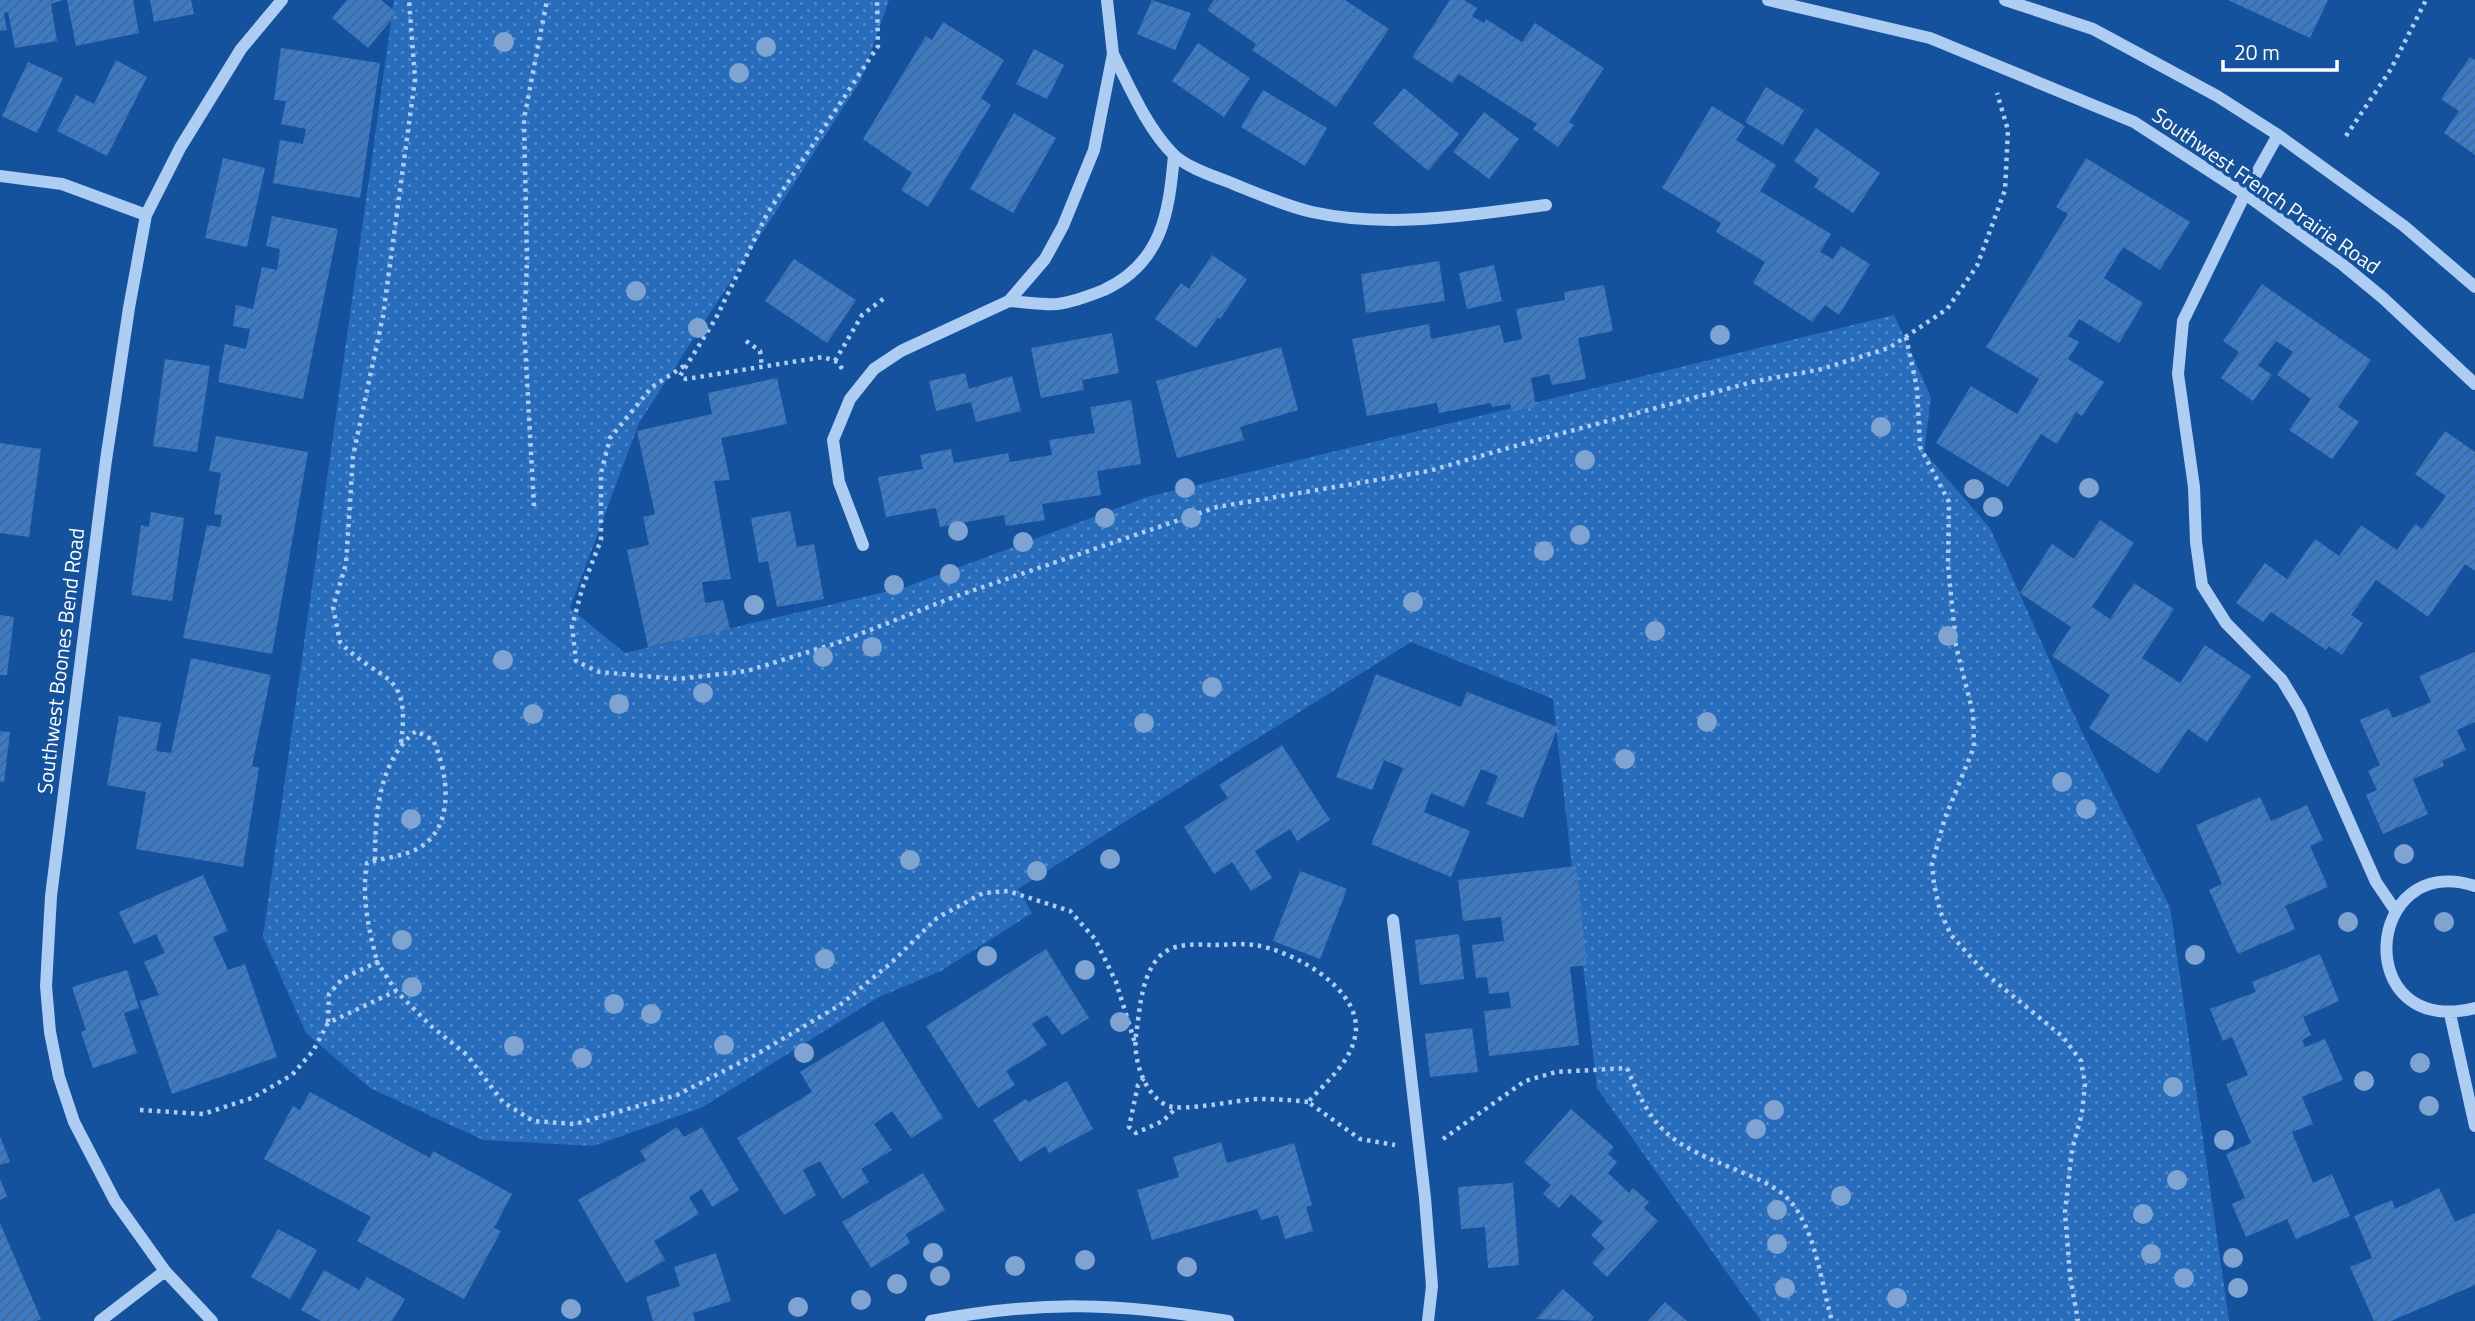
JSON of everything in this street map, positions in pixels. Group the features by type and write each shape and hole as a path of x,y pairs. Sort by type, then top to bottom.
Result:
{"street":[{"name":"Southwest Boones Bend Road","path":"212,1321 165,1272 115,1201 74,1122 52,1043 46,986 51,896 106,460 146,215 180,148 241,49 282,0"},
{"path":"863,545 839,482 833,440 850,399 874,369 901,351 1009,301 1045,259 1063,226 1094,150 1113,54 1107,0"},
{"name":"Southwest French Prairie Road","path":"1768,0 1904,31 1998,63 2134,122 2245,194 2383,298 2475,384"},
{"path":"2004,0 2093,29 2217,96 2278,135 2404,226 2475,287"},
{"path":"1113,54 1142,110 1174,155 1210,174 1278,202 1345,218 1440,218 1546,205"},
{"path":"2278,135 2245,194 2183,321 2178,374 2194,487 2202,585 2226,623 2288,690 2376,883 2395,910"},
{"path":"1009,301 1057,304 1088,297 1118,283 1145,262 1162,229 1171,196 1174,155"},
{"path":"0,176 62,184 146,215"},
{"path":"2475,886 2457,880 2424,886 2395,910 2386,929 2386,963 2401,992 2421,1007 2450,1014 2475,1008"},
{"path":"1393,920 1432,1286 1428,1321"},
{"path":"2450,1014 2475,1126"},
{"path":"100,1321 165,1272"},
{"path":"930,1321 1036,1306 1102,1305 1228,1321"}],"path":[{"path":"376,860 375,827 382,785 401,743 405,714 402,698 395,684 340,642 333,623 333,607 346,564 353,456 383,316 413,92 414,30 409,0"},
{"path":"534,506 524,326 527,262 524,118 547,0"},
{"path":"846,374 835,361 823,357 686,379 680,376 716,318 767,214 878,46 877,0"},
{"path":"2346,136 2390,69 2426,0"},
{"path":"684,366 652,387 610,438 601,473 601,540 583,586 572,626 576,661 599,672 678,679 747,671 838,643 954,597 1217,507 1429,471 1756,382 1818,370 1889,348 1947,309 1977,266 2006,190 2008,130 1995,87"},
{"path":"835,361 862,315 887,296"},
{"path":"1906,337 1917,388 1920,447 1949,502 1948,565 1956,646 1973,713 1974,747 1945,818 1932,864 1934,884 1940,911 1951,935 1987,975 2062,1035 2081,1061 2085,1084 2082,1113 2072,1150 2065,1212 2070,1276 2078,1321"},
{"path":"746,341 760,351 762,367"},
{"path":"401,743 416,731 433,740 442,759 447,792 439,828 419,848 367,863 363,883 368,929 378,965 396,990 430,1026 467,1055 503,1102 533,1121 575,1124 677,1096 757,1054 840,1005 891,963 937,918 983,893 1008,891 1070,911 1095,939 1116,982 1143,1078 1166,1105 1176,1107 1259,1099 1308,1102 1360,1139 1385,1146 1406,1145"},
{"path":"1135,1043 1149,972 1162,954 1179,946 1256,945 1302,961 1348,999 1356,1026 1352,1044 1342,1066 1308,1102"},
{"path":"140,1110 203,1114 252,1098 292,1075 313,1051 328,1023 329,994 342,979 377,962 378,965"},
{"path":"328,1023 396,990"},
{"path":"1436,1140 1525,1081 1556,1072 1627,1068 1640,1100 1664,1135 1701,1156 1758,1179 1789,1199 1807,1229 1832,1321"},
{"path":"1143,1078 1138,1085 1129,1127 1136,1133 1163,1121 1176,1107"}],"shaded area":[{"path":"394,0 889,0 861,80 639,423 570,608 625,653 906,587 1147,497 1894,315 1931,397 1924,452 1990,528 2081,730 2170,907 2229,1321 1761,1321 1597,1088 1553,699 1411,642 1018,889 1032,913 941,971 879,997 701,1108 593,1146 483,1140 370,1088 306,1033 263,937"}],"building":[{"path":"0,0 63,0 51,4 57,41 15,48 8,12 4,13 7,30 0,31"},
{"path":"67,0 133,0 139,33 76,46"},
{"path":"150,0 191,0 194,14 154,22"},
{"path":"347,0 381,0 397,13 368,48 332,18"},
{"path":"1152,0 1191,13 1175,50 1137,34"},
{"path":"1214,0 1345,0 1389,29 1336,107 1252,50 1256,44 1207,10"},
{"path":"1450,0 1464,0 1477,8 1472,16 1484,23 1486,19 1522,42 1535,23 1604,68 1569,122 1574,125 1558,147 1533,129 1537,124 1459,74 1452,83 1412,57"},
{"path":"2228,0 2328,0 2310,38"},
{"path":"943,22 1004,60 981,98 991,105 928,207 901,190 912,173 863,139 926,36 932,40"},
{"path":"1198,43 1250,78 1224,117 1172,81"},
{"path":"281,48 380,63 360,198 273,183 280,140 303,144 306,129 281,124 286,101 274,100"},
{"path":"1034,49 1064,65 1047,99 1016,84"},
{"path":"2470,57 2475,60 2475,155 2444,133 2459,111 2441,99"},
{"path":"116,60 147,77 107,156 57,131 76,95 94,104"},
{"path":"28,62 63,78 37,133 2,116"},
{"path":"1766,87 1804,110 1783,145 1745,122"},
{"path":"1404,88 1459,134 1428,171 1373,124"},
{"path":"1263,90 1327,128 1305,166 1241,127"},
{"path":"1712,106 1745,126 1736,140 1776,165 1760,191 1831,234 1820,252 1833,259 1841,246 1870,264 1839,315 1825,305 1812,322 1753,283 1765,262 1716,232 1721,223 1662,188"},
{"path":"1484,112 1519,139 1489,179 1453,152"},
{"path":"1014,113 1056,138 1013,213 970,189"},
{"path":"1816,128 1880,173 1853,213 1814,187 1819,179 1794,161"},
{"path":"223,158 265,168 247,247 205,238"},
{"path":"2086,158 2190,222 2160,270 2123,247 2104,278 2143,303 2119,343 2079,319 2068,336 2079,342 2068,359 2104,382 2082,416 2076,412 2057,444 2041,434 2008,487 1936,443 1971,386 2017,414 2039,379 1986,347 2068,214 2056,207"},
{"path":"272,216 338,229 303,399 218,382 225,344 246,349 250,329 233,326 236,305 253,309 262,267 277,270 280,249 266,246"},
{"path":"1212,255 1247,279 1196,348 1155,319 1181,283 1189,289"},
{"path":"794,259 856,300 827,343 765,301"},
{"path":"1439,261 1445,301 1366,313 1361,274"},
{"path":"1494,265 1502,301 1467,309 1459,273"},
{"path":"2262,284 2371,360 2338,407 2359,422 2332,459 2289,430 2311,399 2277,375 2293,352 2276,341 2258,365 2272,375 2253,401 2221,378 2239,352 2223,341"},
{"path":"1604,285 1613,331 1578,338 1586,379 1552,385 1549,374 1531,378 1536,407 1512,411 1510,404 1492,407 1491,403 1439,413 1437,403 1367,416 1352,339 1429,324 1431,339 1500,325 1504,343 1522,339 1516,309 1565,300 1564,292"},
{"path":"1112,333 1119,373 1082,380 1084,390 1041,398 1031,348"},
{"path":"1281,347 1298,410 1240,427 1244,440 1177,458 1156,381"},
{"path":"165,359 210,366 197,452 153,446"},
{"path":"965,373 969,389 1012,376 1021,411 976,422 971,402 936,411 929,381"},
{"path":"777,378 787,424 721,438 730,480 714,481 731,579 702,582 705,603 723,600 730,629 648,647 627,550 649,545 643,517 655,514 637,431 712,414 708,393"},
{"path":"1131,400 1141,464 1097,471 1101,495 1042,504 1045,520 1006,526 1004,515 940,527 936,508 886,517 878,477 923,469 920,455 951,449 954,463 1008,453 1010,462 1052,455 1049,440 1095,433 1090,407"},
{"path":"2445,431 2475,452 2475,571 2465,564 2428,617 2376,580 2351,615 2363,623 2342,655 2329,646 2326,650 2271,612 2263,622 2236,603 2265,563 2287,579 2315,539 2339,556 2361,525 2397,550 2415,524 2422,529 2446,496 2415,474"},
{"path":"216,436 308,452 272,654 183,638 207,525 220,527 222,515 214,514 221,473 209,471"},
{"path":"0,443 41,449 29,537 0,533"},
{"path":"790,511 797,547 814,544 824,599 777,607 768,561 759,563 751,518"},
{"path":"151,512 184,518 172,601 131,595 141,525 149,527"},
{"path":"2100,520 2134,543 2092,607 2110,619 2134,583 2174,609 2142,658 2180,683 2205,645 2251,676 2207,742 2188,729 2158,774 2089,728 2110,695 2052,656 2071,627 2020,593 2052,544 2074,559"},
{"path":"0,615 14,617 7,675 0,675"},
{"path":"2475,652 2475,722 2457,730 2466,750 2442,761 2444,766 2413,779 2428,814 2383,834 2366,795 2377,790 2368,771 2380,765 2360,720 2388,708 2393,718 2431,702 2419,676"},
{"path":"191,658 271,675 252,766 259,768 243,867 136,849 146,792 107,785 119,716 161,723 156,751 171,753"},
{"path":"1376,674 1461,707 1467,692 1558,727 1523,818 1486,804 1498,776 1481,769 1464,807 1431,793 1424,812 1470,831 1451,877 1371,844 1403,768 1384,760 1372,790 1336,777"},
{"path":"0,731 10,732 4,782 0,781"},
{"path":"1282,745 1330,820 1297,841 1290,829 1255,851 1272,878 1251,891 1232,862 1214,874 1184,827 1228,798 1219,785"},
{"path":"2260,797 2271,821 2307,805 2323,840 2310,846 2328,887 2285,906 2295,929 2238,954 2209,890 2222,884 2196,825"},
{"path":"1576,866 1587,965 1570,967 1579,1045 1489,1056 1484,1011 1511,1008 1509,992 1489,994 1487,977 1476,978 1472,945 1504,941 1501,917 1463,921 1458,880"},
{"path":"1300,871 1347,889 1320,959 1273,941"},
{"path":"203,875 228,931 213,937 228,970 245,964 277,1057 172,1094 140,1001 159,995 144,962 165,953 156,934 134,944 119,912"},
{"path":"1459,934 1464,979 1420,985 1415,940"},
{"path":"1046,949 1089,1018 1062,1035 1047,1015 1032,1024 1047,1045 1006,1071 1015,1085 978,1108 926,1026"},
{"path":"2320,954 2339,1001 2303,1017 2311,1035 2302,1040 2305,1047 2325,1039 2343,1080 2302,1097 2313,1124 2292,1132 2313,1183 2332,1174 2350,1216 2296,1239 2287,1219 2246,1237 2232,1204 2245,1198 2226,1154 2251,1143 2226,1084 2248,1075 2232,1037 2223,1041 2210,1009 2256,992 2252,982"},
{"path":"127,970 139,1008 124,1013 137,1053 93,1068 81,1032 86,1030 72,987"},
{"path":"883,1021 943,1118 911,1138 892,1111 874,1124 892,1150 861,1169 869,1182 842,1199 820,1161 803,1170 816,1195 784,1215 737,1138 812,1092 800,1072"},
{"path":"1472,1028 1478,1072 1430,1077 1425,1034"},
{"path":"1067,1081 1093,1129 1049,1153 1045,1146 1020,1162 993,1120 1026,1099 1028,1102"},
{"path":"310,1092 430,1158 433,1151 512,1194 494,1228 501,1231 464,1299 357,1241 371,1217 264,1159 293,1106 300,1110"},
{"path":"1571,1109 1614,1147 1608,1154 1617,1162 1608,1173 1629,1193 1633,1188 1649,1202 1644,1208 1658,1221 1607,1277 1592,1263 1605,1248 1591,1235 1603,1222 1571,1194 1559,1208 1543,1194 1551,1185 1524,1162"},
{"path":"677,1127 684,1137 702,1127 739,1190 712,1207 702,1189 689,1197 699,1214 654,1241 665,1260 626,1283 578,1200 646,1160 640,1151"},
{"path":"0,1136 10,1162 0,1165"},
{"path":"1221,1142 1227,1163 1294,1143 1312,1205 1306,1207 1313,1231 1285,1239 1278,1215 1261,1220 1257,1209 1152,1240 1137,1190 1179,1177 1173,1157"},
{"path":"923,1173 945,1210 906,1234 910,1243 871,1268 842,1222"},
{"path":"0,1179 7,1196 0,1200"},
{"path":"1513,1183 1519,1265 1488,1268 1485,1227 1461,1229 1458,1187"},
{"path":"2439,1188 2455,1222 2475,1213 2475,1285 2391,1321 2374,1321 2350,1267 2372,1258 2354,1216 2392,1200 2395,1209"},
{"path":"0,1223 41,1319 36,1321 0,1321"},
{"path":"278,1229 317,1250 290,1299 251,1277"},
{"path":"716,1253 731,1301 693,1313 695,1321 653,1321 646,1297 680,1286 674,1267"},
{"path":"324,1270 359,1290 367,1277 405,1299 392,1321 321,1321 301,1310"},
{"path":"1563,1289 1594,1317 1591,1321 1536,1319"},
{"path":"1665,1302 1687,1321 1648,1321"}]}
